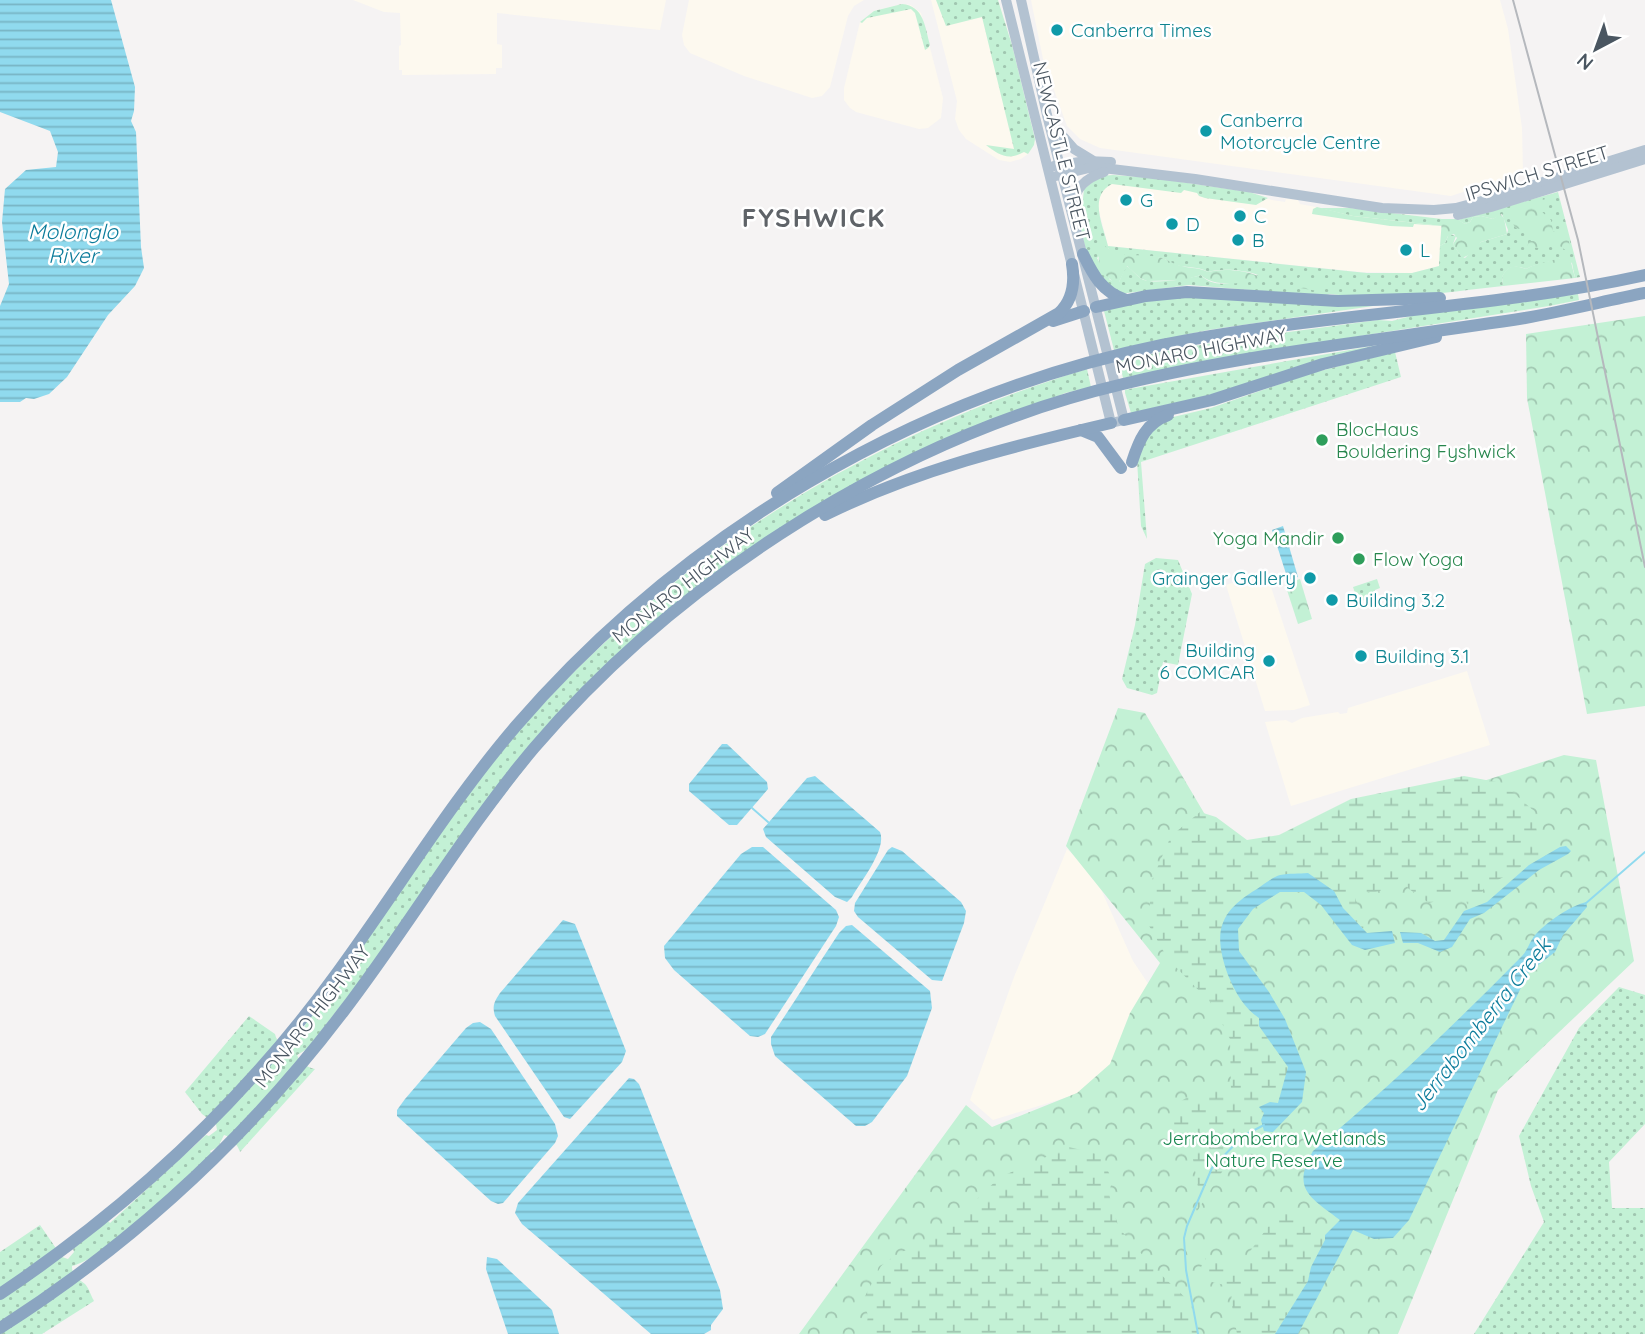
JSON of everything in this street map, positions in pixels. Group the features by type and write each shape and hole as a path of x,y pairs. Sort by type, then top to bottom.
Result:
{"highway":[{"path":"1083,254 1100,285 1111,294 1126,300"},
{"path":"770,506 776,494 849,439 958,370 1059,313 1068,303 1072,286 1072,264"},
{"name":"MONARO HIGHWAY","path":"0,1294 59,1253 132,1195 212,1120 282,1044 336,974 474,777 534,705 593,645 647,597 692,561 770,506 856,456 917,425 994,394 1085,364 1173,343 1573,289 1645,275"},
{"path":"1040,325 1090,309 1167,293 1195,292 1384,302 1553,286 1573,289"},
{"name":"MONARO HIGHWAY","path":"0,1328 75,1276 158,1210 233,1140 303,1063 366,982 496,795 551,729 604,674 657,626 780,534 863,485 941,447 1011,419 1092,392 1236,362 1534,316 1645,293"},
{"path":"780,534 791,535 839,508 941,468 1003,449 1195,405 1251,390 1323,364 1462,331 1469,326"},
{"path":"1081,430 1098,436 1126,465 1140,438 1151,425 1161,417 1195,405"}],"main road":[{"name":"NEWCASTLE STREET","path":"1006,0 1072,264 1090,309"},
{"name":"NEWCASTLE STREET","path":"1021,0 1083,254 1090,309"},
{"path":"1049,120 1074,149 1093,160"},
{"name":"IPSWICH STREET","path":"1585,174 1645,150"},
{"name":"IPSWICH STREET","path":"1396,209 1464,206 1645,159"},
{"name":"IPSWICH STREET","path":"1049,174 1093,160 1156,169 1195,179"},
{"name":"IPSWICH STREET","path":"1062,169 1113,169 1195,179 1422,215 1450,215 1480,210 1544,186"},
{"path":"1072,210 1075,196 1083,183 1094,175 1113,169"},
{"path":"1434,209 1450,215"},
{"path":"1090,309 1117,422"}],"shaded area":[{"path":"353,0 666,0 660,30 497,13 497,44 502,45 502,68 496,68 496,74 402,75 402,70 399,70 400,13 384,12"},
{"path":"689,0 864,0 854,6 848,16 830,87 822,96 812,98 744,76 690,53 684,45 682,35"},
{"path":"931,0 998,0 1012,45 1035,143 1021,159 1010,162 999,160 966,139 959,130 955,119 957,101"},
{"path":"1031,0 1500,0 1508,29 1522,128 1523,172 1451,196 1100,148 1080,139 1067,126 1043,59"},
{"path":"902,4 911,5 921,13 943,98 941,118 928,128 919,129 856,112 844,100 844,88 860,22 874,11"},
{"path":"1113,175 1154,178 1249,192 1272,200 1298,200 1300,204 1321,208 1350,208 1442,219 1439,266 1412,273 1361,272 1108,246 1098,207 1099,196"},
{"path":"1266,572 1310,705 1294,710 1265,711 1226,585"},
{"path":"1467,671 1490,745 1291,806 1265,722 1286,720 1292,723 1302,718 1347,713 1348,708"},
{"path":"1067,849 1095,876 1133,961 1151,988 1110,1084 993,1120 970,1100 1014,977"}],"green space":[{"path":"936,0 998,0 1035,139 1028,154 1024,152 1004,156 986,145 1014,149 982,17 946,26"},
{"path":"902,4 915,9 922,18 930,45 925,50 915,13 911,9 867,18 860,22 874,11"},
{"path":"1100,176 1154,178 1249,192 1268,198 1256,205 1205,198 1184,190 1181,193 1112,184 1105,189 1099,203 1108,246 1367,273 1412,273 1439,266 1440,246 1445,243 1449,234 1456,236 1453,244 1465,258 1481,242 1507,234 1508,230 1502,214 1493,219 1473,217 1465,224 1458,220 1558,192 1580,277 1575,278 1572,263 1561,258 1526,269 1509,269 1502,277 1503,286 1416,295 1323,296 1189,285 1120,294 1106,286 1086,251 1076,208 1082,213 1085,222 1082,208 1084,189","holes":["1108,248 1126,256 1161,258 1176,265 1208,272 1233,270 1258,275 1221,284 1213,283 1201,275 1149,281 1141,279 1126,266 1119,282 1110,280 1097,258"]},
{"path":"1543,198 1551,199 1552,202 1541,211 1551,220 1553,231 1561,233 1567,230 1571,254 1554,242 1541,248 1527,247 1529,241 1535,241 1531,232 1516,228 1512,223 1516,204"},
{"path":"1317,207 1353,216 1442,226 1390,226 1312,214"},
{"path":"1319,208 1350,208 1442,219 1442,226 1353,216"},
{"path":"1500,214 1504,218 1507,234 1481,242 1473,253 1462,258 1453,244 1457,238 1454,234 1448,236 1440,246 1442,219 1457,219 1465,224 1473,217 1493,219"},
{"path":"1105,246 1119,253 1154,256 1208,272 1234,270 1260,277 1230,284 1213,282 1201,275 1183,280 1147,281 1127,266 1116,283 1107,277 1099,263 1100,247"},
{"path":"1563,257 1571,262 1575,278 1503,286 1502,277 1509,268 1526,269"},
{"path":"1302,274 1315,280 1323,278 1327,288 1318,291 1300,288 1296,281"},
{"path":"1578,294 1579,300 1549,306 1222,358 1123,378 1119,361 1248,338 1378,320 1392,321 1415,315"},
{"path":"1194,295 1380,305 1208,330 1114,350 1104,311 1144,300"},
{"path":"1645,316 1645,706 1587,714 1527,398 1526,334"},
{"path":"1401,341 1241,388 1131,413 1125,393 1125,390 1129,389"},
{"path":"1395,352 1401,377 1141,462 1147,539 1141,526 1137,460 1143,438 1169,418 1211,408 1312,373"},
{"path":"1087,369 1091,387 1065,393 840,492 596,676 307,1049 297,1055 304,1064 315,1069 240,1152 234,1141 224,1135 218,1147 210,1151 212,1154 144,1217 104,1249 72,1266 74,1275 86,1286 94,1301 42,1334 0,1334 0,1252 40,1225 62,1257 68,1259 74,1252 73,1249 108,1221 110,1223 206,1135 209,1136 217,1130 216,1124 202,1114 185,1092 249,1016 275,1034 281,1044 292,1049 295,1037 309,1017 492,764 526,723 585,661 647,605 713,554 781,507 853,465 1006,396"},
{"path":"1156,558 1178,560 1192,594 1178,665 1163,662 1157,693 1152,695 1127,688 1122,679 1135,625 1145,564"},
{"path":"1300,579 1312,619 1298,624 1285,584"},
{"path":"1377,579 1380,588 1375,590 1374,597 1358,602 1353,587"},
{"name":"Jerrabomberra Wetlands Nature Reserve","path":"1118,708 1145,713 1233,862 1564,755 1596,760 1634,961 1498,1090 1398,1334 799,1334 966,1105 992,1127 1077,1093 1110,1064 1130,1013 1160,963 1066,846"},
{"path":"1464,776 1502,783 1534,811 1540,856 1484,888 1474,911 1469,910 1464,894 1429,903 1409,889 1400,877 1389,887 1379,891 1353,892 1367,933 1343,908 1334,891 1307,873 1243,898 1224,957 1228,978 1236,994 1259,1018 1259,1026 1288,1067 1281,1099 1263,1115 1264,1131 1232,1156 1196,1213 1198,1187 1189,1137 1166,1128 1181,1101 1204,1088 1231,1091 1230,1039 1212,1004 1168,959 1148,924 1152,880 1171,836 1200,812 1216,817 1247,840 1279,835 1351,799"},
{"path":"1619,987 1645,995 1645,1124 1609,1162 1612,1208 1645,1208 1645,1334 1474,1334 1544,1222 1531,1186 1519,1136 1579,1028"},
{"path":"1069,1147 1101,1155 1112,1180 1109,1194 1118,1227 1154,1268 1193,1305 1198,1334 865,1334 868,1316 863,1300 881,1266 945,1229 1000,1177"},
{"path":"1292,1212 1311,1221 1319,1235 1325,1235 1326,1240 1311,1267 1308,1281 1275,1334 1237,1334 1231,1300 1233,1288 1210,1281 1201,1267 1207,1256 1227,1262 1243,1261 1278,1213"}],"water":[{"name":"Molonglo River","path":"0,0 111,0 135,87 131,121 136,132 144,268 135,286 108,315 67,377 49,394 34,399 26,398 20,402 0,402 0,306 9,284 2,222 5,189 26,170 56,167 58,152 50,131 0,112"},
{"path":"1283,526 1298,577 1288,580 1272,530"},
{"path":"722,744 727,744 767,782 768,789 737,825 729,825 689,791 689,784"},
{"path":"815,776 880,832 877,856 847,902 835,897 766,837 763,829 807,778"},
{"path":"1566,846 1571,851 1568,854 1539,870 1484,913 1470,919 1452,947 1440,952 1418,943 1403,943 1400,932 1421,933 1435,941 1444,940 1464,911 1487,902 1529,865"},
{"path":"752,847 763,847 836,910 839,917 836,926 765,1034 758,1037 750,1036 674,970 665,958 664,946 741,854"},
{"path":"892,847 902,851 961,902 966,911 942,981 932,980 854,911 855,903"},
{"path":"1308,873 1334,891 1343,908 1367,933 1392,931 1395,943 1365,950 1352,945 1321,905 1304,892 1280,892 1253,909 1238,929 1239,951 1285,1019 1306,1072 1302,1102 1273,1132 1264,1131 1261,1120 1264,1113 1259,1107 1270,1102 1278,1103 1288,1067 1259,1026 1259,1018 1244,1004 1234,987 1223,960 1220,935 1222,925 1234,906 1268,881 1287,874"},
{"path":"1586,902 1587,907 1563,935 1555,952 1528,973 1409,1220 1393,1238 1374,1239 1353,1230 1298,1334 1275,1334 1308,1281 1325,1235 1340,1220 1307,1191 1304,1175 1313,1151 1471,1007 1522,956 1541,929 1566,911"},
{"path":"563,920 575,924 626,1051 622,1062 570,1119 564,1117 495,1016 494,1009 500,993"},
{"path":"852,925 930,991 932,1008 907,1076 872,1122 865,1126 856,1126 775,1056 771,1044 771,1037 839,933 846,926"},
{"path":"480,1022 491,1029 555,1124 558,1136 555,1143 503,1203 498,1204 491,1201 397,1116 397,1110 405,1099 466,1028"},
{"path":"629,1078 639,1084 720,1290 723,1309 711,1325 711,1330 704,1334 651,1334 522,1224 515,1213 518,1203"},
{"path":"487,1257 497,1259 552,1310 559,1334 508,1334 486,1269"}],"waterway":[{"path":"752,808 768,822"},
{"name":"Jerrabomberra Creek","path":"1585,904 1645,852"},
{"path":"1198,1334 1186,1270 1184,1238 1187,1226 1212,1168 1243,1136 1264,1125"}],"railway":[{"path":"1513,0 1578,240 1645,567"}],"place":[{"name":"Canberra Times","path":"1057,30"},
{"name":"Canberra Motorcycle Centre","path":"1206,131"},
{"name":"G","path":"1126,200"},
{"name":"C","path":"1240,216"},
{"name":"D","path":"1172,224"},
{"name":"B","path":"1238,240"},
{"name":"L","path":"1406,250"},
{"name":"BlocHaus Bouldering Fyshwick","path":"1322,440"},
{"name":"Yoga Mandir","path":"1338,538"},
{"name":"Flow Yoga","path":"1359,559"},
{"name":"Grainger Gallery","path":"1310,578"},
{"name":"Building 3.2","path":"1332,600"},
{"name":"Building 3.1","path":"1361,656"},
{"name":"Building 6 COMCAR","path":"1269,661"}],"district":[{"name":"FYSHWICK","path":"814,218"}]}
